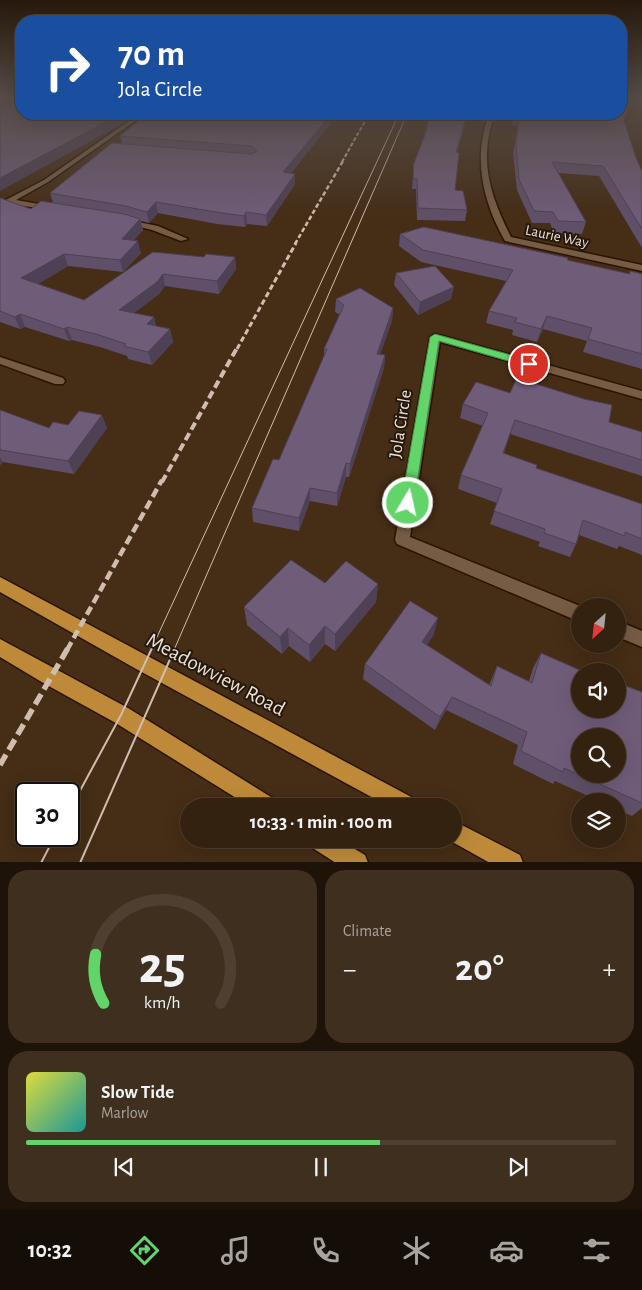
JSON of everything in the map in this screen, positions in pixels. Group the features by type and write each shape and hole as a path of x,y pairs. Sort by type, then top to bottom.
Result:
{"main road":[{"name":"Meadowview Road","path":"0,584 393,798"},
{"path":"0,647 52,678 121,714 254,798"},
{"path":"462,835 512,862"},
{"path":"334,848 357,862"}],"street":[{"path":"0,206 11,202 46,181 109,137"},
{"name":"Laurie Way","path":"484,137 482,166 487,190 508,239 642,268"},
{"path":"95,147 105,148"},
{"path":"11,202 60,210"},
{"path":"118,220 155,228 184,240"},
{"name":"Jola Circle","path":"571,610 402,540 435,337 642,395"},
{"path":"0,360 60,381"},
{"path":"626,632 642,639"}],"building":[{"path":"0,137 77,137 0,178"},
{"path":"136,137 312,137 283,172 295,174 266,215 246,212 244,216 156,202 147,212 126,206 50,193 112,143 252,154 257,151 252,146"},
{"path":"424,137 460,137 456,152 459,153 455,190 463,191 467,210 418,208 417,179 413,178 414,163"},
{"path":"517,137 629,137 642,171 642,229 603,166 552,162 586,222 558,221 553,212 534,211 519,179"},
{"path":"0,198 31,209 41,201 124,214 140,219 122,239 138,241 120,260 64,254 21,278 84,300 153,252 204,257 206,254 235,257 217,281 163,274 157,282 119,310 154,317 147,324 170,329 148,352 124,346 126,344 96,334 67,327 64,329 20,314 15,317 0,311"},
{"path":"424,227 568,258 567,260 630,274 630,271 642,274 642,354 588,339 592,328 547,316 541,329 515,322 517,318 489,311 513,270 423,250 400,234"},
{"path":"435,266 454,287 420,302 396,273"},
{"path":"360,288 393,308 377,354 385,355 350,464 346,463 337,493 310,488 299,518 252,508 273,459 279,460 327,349 324,349 344,305 336,299"},
{"path":"517,378 584,399 612,405 609,422 642,432 642,460 515,420 503,453 537,465 536,468 642,504 642,539 625,532 625,536 583,520 576,544 544,533 545,529 494,511 502,489 461,475 488,413 463,404 476,382 510,393"},
{"path":"0,410 49,428 53,422 68,425 79,411 102,415 68,461 0,450"},
{"path":"291,560 325,583 346,561 378,584 335,634 325,626 309,645 288,628 280,637 244,607"},
{"path":"410,601 438,618 422,642 491,686 497,666 532,683 541,653 571,666 571,718 626,718 626,686 642,692 642,803 626,796 626,793 620,793 597,783 626,783 626,728 571,728 571,771 564,768 563,772 521,751 527,732 452,697 440,717 365,664"}],"tram line":[{"path":"151,650 388,137"},
{"path":"174,650 397,137"},
{"path":"80,791 121,715 152,648"},
{"path":"80,862 175,648"},
{"path":"42,862 49,847"}],"railway":[{"path":"342,162 356,137"},
{"path":"295,244 343,161"},
{"path":"237,349 296,243"},
{"path":"162,482 237,348"},
{"path":"67,650 162,480"},
{"path":"0,765 68,648"}],"route":[{"path":"408,503 435,337 529,364"}]}
